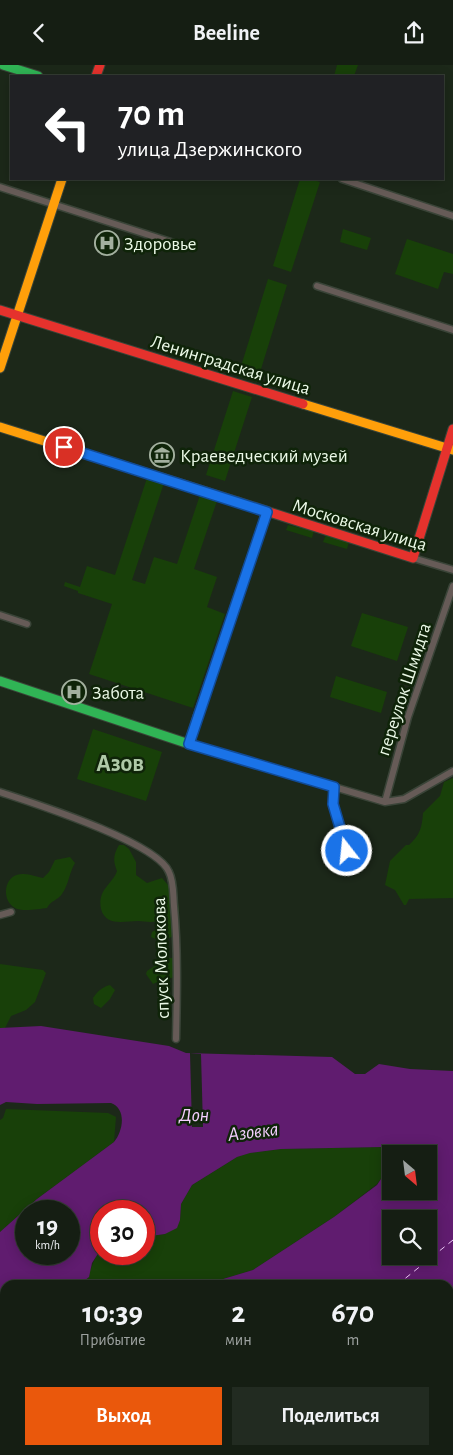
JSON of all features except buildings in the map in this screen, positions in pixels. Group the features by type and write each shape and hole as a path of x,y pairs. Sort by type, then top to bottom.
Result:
{"street":[{"path":"3,65 35,75"},
{"path":"0,369 16,315 62,180"},
{"path":"345,180 453,216"},
{"path":"0,187 177,244"},
{"path":"317,286 453,330"},
{"name":"Ленинградская улица","path":"0,309 450,449"},
{"name":"Московская улица","path":"0,427 453,570"},
{"path":"413,558 450,449 453,429"},
{"path":"189,744 267,512"},
{"name":"переулок Шмидта","path":"384,802 408,717 453,586"},
{"path":"0,615 27,624"},
{"path":"0,681 189,744 384,802 404,799 453,771"},
{"path":"334,787 333,804 347,851"},
{"name":"спуск Молокова","path":"0,792 99,827 125,839 162,862 169,871 172,881 177,935 176,1039"},
{"path":"0,915 11,912"}],"green space":[{"path":"337,65 358,65 354,75 334,75"},
{"path":"300,180 320,182 291,272 273,266"},
{"path":"343,229 371,238 367,250 340,242"},
{"path":"407,239 453,254 453,274 444,272 438,289 395,274"},
{"path":"268,279 287,285 257,382 238,376"},
{"path":"233,391 252,397 225,481 206,475"},
{"path":"147,478 164,483 132,580 145,584 154,557 177,564 200,495 217,501 194,569 217,577 207,607 225,614 193,708 89,674 112,604 78,593 78,591 64,586 65,582 80,587 87,566 115,575"},
{"path":"288,525 314,531 312,538 286,530"},
{"path":"326,535 349,542 347,549 323,542"},
{"path":"362,613 408,627 397,661 351,646"},
{"path":"336,676 387,692 381,713 330,697"},
{"path":"93,729 162,752 146,801 77,779"},
{"path":"453,778 453,898 409,899 406,905 404,905 395,890 385,885 390,861 416,838 421,827 423,813 440,796 444,782"},
{"path":"119,845 124,845 129,849 136,862 136,875 147,883 162,878 173,892 179,910 177,935 161,941 151,937 152,932 162,926 157,921 116,922 103,915 100,901 117,871 114,858"},
{"path":"70,857 75,863 66,886 60,896 47,908 22,910 10,904 7,899 6,887 12,877 29,874 43,878 49,872 55,860"},
{"path":"167,958 176,958 179,974 153,984 146,974 147,971"},
{"path":"0,964 43,970 46,973 35,1002 26,1010 11,1016 5,1028 0,1028"},
{"path":"110,985 115,990 110,999 101,1008 94,1004 93,998 97,993 102,988"},
{"path":"6,1109 108,1113 116,1117 114,1142 36,1200 15,1200 15,1219 0,1232 0,1120 3,1118"},
{"path":"382,1147 382,1177 377,1184 334,1217 253,1270 220,1280 84,1280 93,1265 155,1265 155,1235 165,1234 180,1220 181,1204 192,1185 237,1157 249,1153 281,1149"}],"water":[{"name":"Дон","path":"41,1026 169,1046 186,1053 332,1057 355,1074 365,1074 379,1064 410,1069 453,1071 453,1280 220,1280 253,1270 334,1217 377,1185 382,1178 382,1200 438,1200 438,1145 382,1145 382,1147 281,1149 250,1153 237,1157 192,1185 181,1204 180,1220 177,1228 165,1234 155,1235 155,1200 90,1200 90,1265 92,1265 89,1277 85,1280 0,1280 0,1232 15,1219 15,1265 80,1265 80,1200 36,1200 114,1142 120,1132 122,1121 119,1110 111,1103 37,1104 6,1102 0,1105 0,1028"}],"pier":[{"path":"190,1053 201,1054 203,1127 192,1127"}],"ferry route":[{"path":"403,1280 453,1240"}],"traffic: fast":[{"path":"3,65 35,75"},
{"path":"0,681 189,744 198,716"}],"traffic: slow":[{"path":"0,368 62,180"},
{"path":"303,404 453,450"},
{"path":"0,427 238,502"},
{"path":"198,716 267,512"}],"traffic: jam":[{"path":"96,75 100,65"},
{"path":"0,310 303,404"},
{"path":"238,502 413,558 453,429"}],"place":[{"name":"Здоровье","path":"107,243"},
{"name":"Краеведческий музей","path":"162,455"},
{"name":"Забота","path":"74,692"}],"district":[{"name":"Азов","path":"120,763"}],"route":[{"path":"64,447 267,512 218,653 189,744 334,787 333,804 347,851"}],"water label":[{"name":"Азовка","path":"253,1131"}]}
